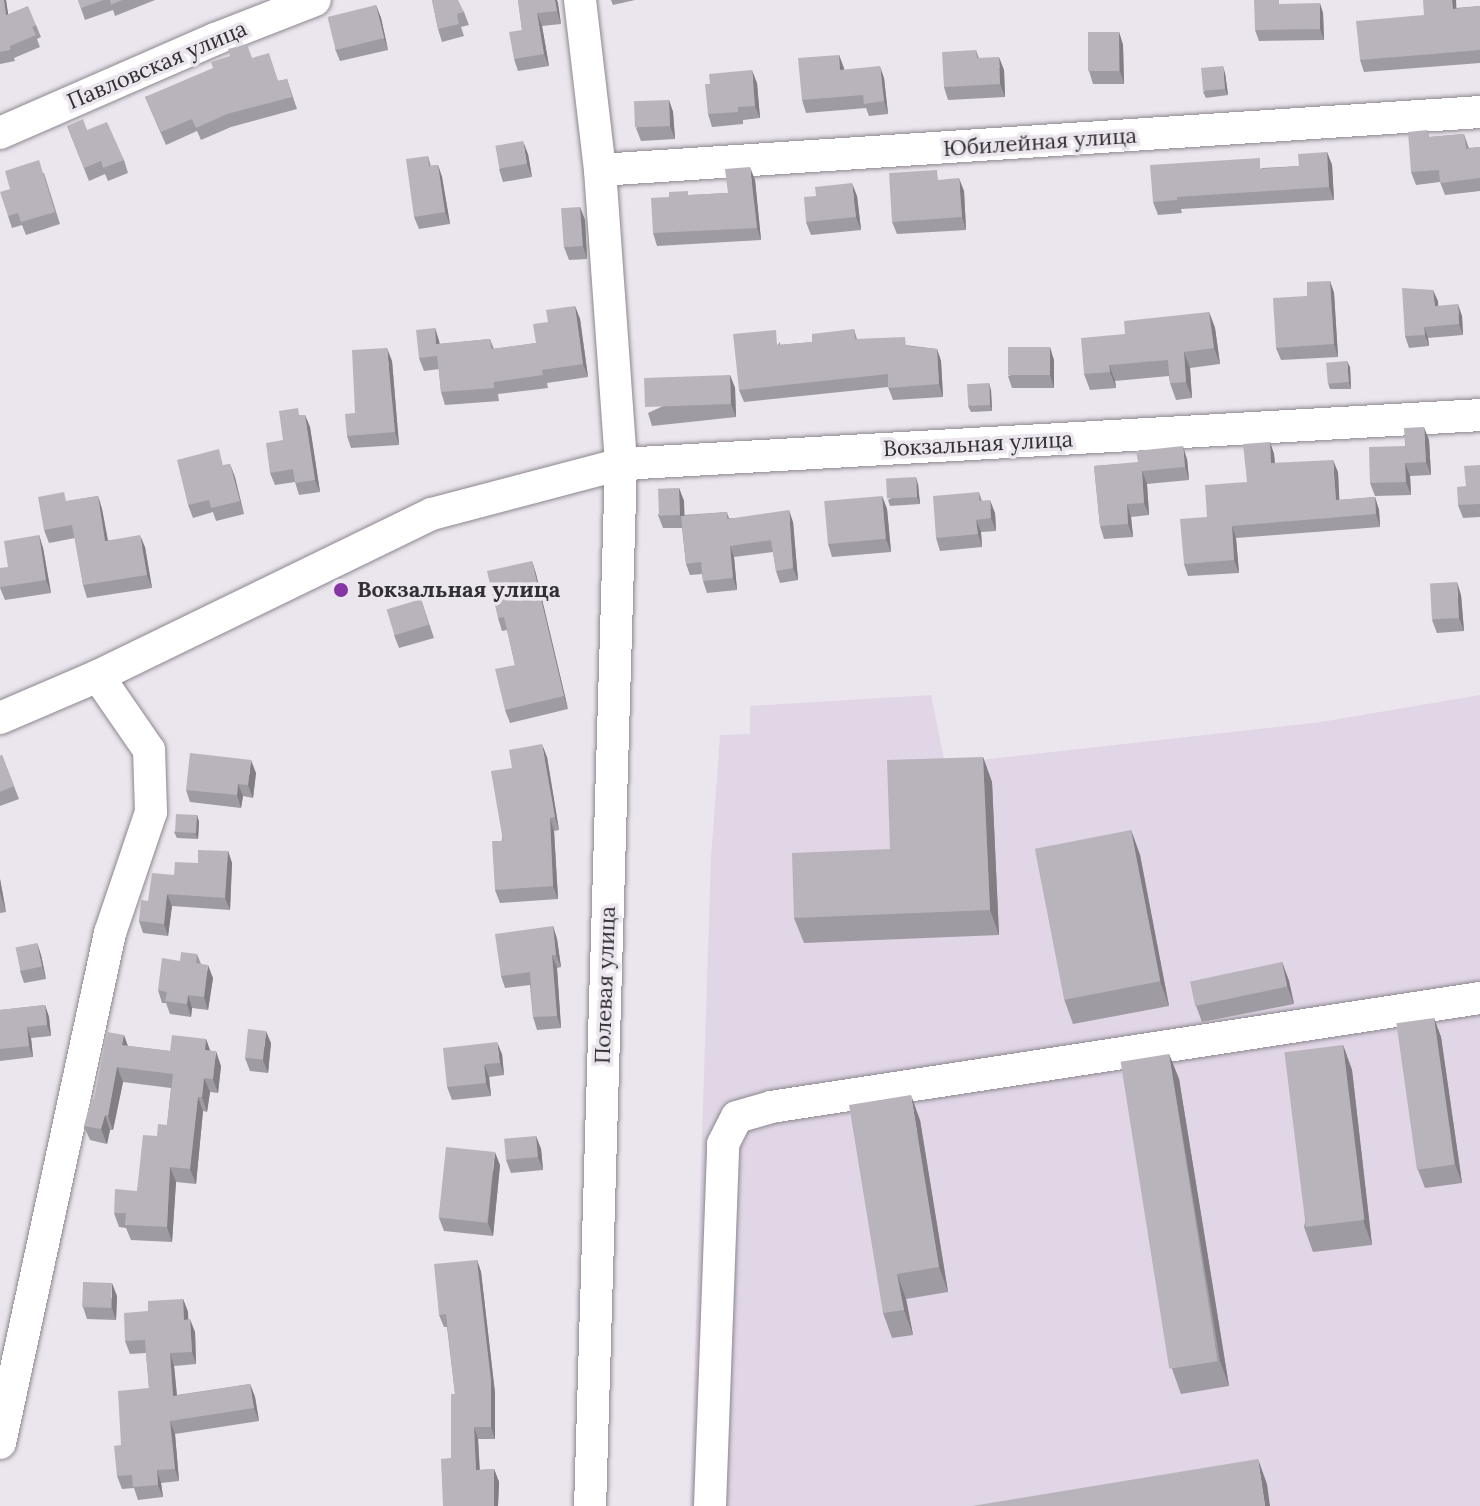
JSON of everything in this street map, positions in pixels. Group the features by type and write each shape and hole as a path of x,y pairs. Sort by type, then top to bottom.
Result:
{"street":[{"name":"Павловская улица","path":"0,133 215,39 315,0"},
{"name":"Полевая улица","path":"580,0 600,170 621,464 590,1506"},
{"name":"Юбилейная улица","path":"600,170 1480,112"},
{"name":"Вокзальная улица","path":"0,718 98,676 432,514 621,464 1480,415"},
{"path":"0,1443 110,933 151,812 149,750 98,676"},
{"path":"710,1506 723,1144 737,1117 771,1107 1480,998"}],"shaded area":[{"path":"931,695 945,764 1321,722 1480,695 1480,1506 690,1506 711,859 720,735 750,734 750,706"}],"building":[{"path":"0,0 4,0 6,15 28,6 36,25 32,27 36,35 10,46 10,50 0,52"},
{"path":"78,0 104,0 81,8"},
{"path":"432,0 458,0 464,12 457,14 459,24 438,29"},
{"path":"518,0 555,0 557,11 537,13 544,54 514,59 509,32 522,30"},
{"path":"1254,0 1279,0 1279,4 1320,3 1320,29 1255,30"},
{"path":"1423,0 1452,0 1453,9 1480,6 1480,50 1360,60 1356,21 1424,15"},
{"path":"376,5 384,38 336,50 327,17"},
{"path":"1088,32 1119,32 1119,71 1088,71"},
{"path":"247,44 252,58 269,53 278,81 287,79 292,97 227,114 196,128 192,119 161,132 145,97 213,68 211,62 230,56 228,49"},
{"path":"976,50 977,58 999,57 1000,84 944,87 942,52"},
{"path":"839,55 840,70 880,66 884,101 864,104 863,95 802,100 798,58"},
{"path":"1223,66 1225,89 1203,91 1201,68"},
{"path":"752,70 755,106 738,107 738,112 708,114 705,84 710,84 709,74"},
{"path":"669,100 670,126 635,127 634,101"},
{"path":"83,119 87,130 107,122 124,160 103,168 101,161 84,168 67,126"},
{"path":"1427,130 1428,137 1464,134 1466,149 1480,147 1480,178 1440,183 1439,170 1411,172 1408,132"},
{"path":"523,141 527,164 499,169 495,146"},
{"path":"1327,152 1329,187 1177,197 1177,200 1153,202 1150,165 1260,158 1260,169 1299,166 1298,154"},
{"path":"428,156 429,166 438,165 445,212 414,217 406,159"},
{"path":"39,160 55,212 21,222 18,213 8,216 0,192 10,189 5,171"},
{"path":"750,167 757,228 653,233 651,198 669,197 669,192 688,191 688,195 728,193 725,169"},
{"path":"937,170 938,180 959,178 962,217 892,222 889,173"},
{"path":"852,183 856,217 806,222 804,197 816,196 815,187"},
{"path":"580,207 583,246 564,247 561,208"},
{"path":"1330,281 1334,344 1276,348 1273,298 1307,296 1307,282"},
{"path":"1402,288 1433,290 1435,306 1458,304 1459,324 1424,327 1425,335 1405,336"},
{"path":"575,306 583,364 542,370 543,375 494,382 494,388 441,392 437,356 419,358 416,330 435,328 436,344 490,339 491,349 536,343 533,324 548,322 546,310"},
{"path":"1209,312 1214,348 1184,352 1186,382 1170,383 1168,360 1109,365 1110,372 1084,374 1081,338 1125,334 1124,321"},
{"path":"854,329 855,339 905,337 906,346 937,349 939,384 888,388 888,374 739,390 733,334 776,330 777,345 812,342 812,334"},
{"path":"1008,347 1050,347 1050,375 1008,375"},
{"path":"387,348 395,432 347,436 345,414 355,413 352,350"},
{"path":"1347,361 1349,382 1328,384 1326,363"},
{"path":"730,375 731,404 645,407 644,378"},
{"path":"989,383 990,405 968,406 967,384"},
{"path":"298,408 299,415 305,415 315,480 295,483 293,469 270,473 266,443 283,440 279,411"},
{"path":"1424,427 1426,462 1405,463 1406,482 1370,483 1369,447 1405,446 1404,428"},
{"path":"1270,442 1271,463 1333,460 1336,500 1375,497 1376,514 1232,526 1234,560 1184,564 1180,519 1207,517 1205,485 1247,482 1243,444"},
{"path":"1183,446 1185,467 1142,471 1144,503 1127,504 1128,524 1100,526 1094,466 1138,462 1136,451"},
{"path":"219,449 223,466 230,464 240,501 211,508 209,500 188,505 177,460"},
{"path":"1480,465 1480,504 1458,505 1457,487 1466,486 1464,466"},
{"path":"916,477 917,497 887,499 886,479"},
{"path":"679,488 680,515 659,516 658,489"},
{"path":"64,492 66,501 98,496 105,541 140,535 147,575 83,585 72,525 44,530 38,497"},
{"path":"979,492 979,501 990,500 991,518 976,520 978,534 936,538 933,496"},
{"path":"882,496 886,539 828,544 824,501"},
{"path":"789,510 793,568 776,571 771,540 730,546 733,578 703,581 701,562 686,564 681,516 727,512 727,519"},
{"path":"39,535 46,580 0,587 0,568 8,567 4,541"},
{"path":"532,561 564,696 505,710 495,669 515,665 504,617 498,618 487,571"},
{"path":"1457,582 1459,618 1432,619 1430,583"},
{"path":"421,599 429,625 394,635 387,610"},
{"path":"542,744 555,817 550,818 553,886 495,890 492,841 503,841 491,771 512,768 509,750"},
{"path":"190,753 251,760 248,785 238,784 237,795 186,790"},
{"path":"0,756 14,786 0,792"},
{"path":"983,757 990,910 794,918 792,853 890,849 887,760"},
{"path":"176,814 197,815 196,833 175,832"},
{"path":"1131,830 1160,981 1064,1000 1035,849"},
{"path":"198,850 228,851 225,898 167,894 164,924 139,921 141,900 148,901 152,873 174,875 175,862 198,863"},
{"path":"553,926 557,1016 533,1017 530,972 501,976 495,934"},
{"path":"37,943 42,966 20,971 15,948"},
{"path":"181,952 197,954 196,963 208,965 204,997 188,995 187,1004 165,1001 167,992 158,990 162,958 180,961"},
{"path":"1282,962 1287,986 1195,1006 1190,982"},
{"path":"45,1005 47,1025 27,1027 29,1046 0,1049 0,1010"},
{"path":"1434,1018 1455,1165 1417,1170 1396,1023"},
{"path":"248,1029 266,1031 263,1060 245,1058"},
{"path":"107,1032 124,1035 122,1045 170,1051 172,1035 206,1039 205,1050 216,1051 213,1079 204,1078 202,1097 198,1097 190,1169 170,1167 167,1227 125,1225 126,1213 114,1213 115,1189 137,1191 143,1135 157,1136 158,1124 167,1125 173,1074 117,1067 108,1116 105,1115 101,1129 84,1126 91,1099 94,1099"},
{"path":"497,1042 500,1063 484,1064 486,1083 447,1087 443,1048"},
{"path":"1343,1045 1364,1220 1306,1227 1284,1052"},
{"path":"1169,1054 1218,1361 1169,1369 1121,1062"},
{"path":"911,1095 939,1267 897,1274 904,1310 883,1313 849,1105"},
{"path":"536,1136 538,1157 506,1160 504,1139"},
{"path":"446,1147 495,1152 487,1223 439,1218"},
{"path":"477,1260 491,1380 491,1427 474,1427 476,1470 494,1469 494,1506 443,1506 441,1459 451,1458 451,1394 455,1394 446,1314 439,1315 434,1264"},
{"path":"83,1282 112,1283 111,1308 82,1307"},
{"path":"183,1299 184,1320 190,1319 192,1352 170,1353 173,1396 250,1384 254,1408 170,1421 175,1469 157,1470 158,1485 133,1487 132,1475 117,1476 114,1446 121,1445 118,1391 149,1388 145,1340 125,1341 124,1313 148,1311 148,1301"},
{"path":"1258,1459 1265,1506 972,1506"}],"place":[{"name":"Вокзальная улица","path":"341,590"}]}
